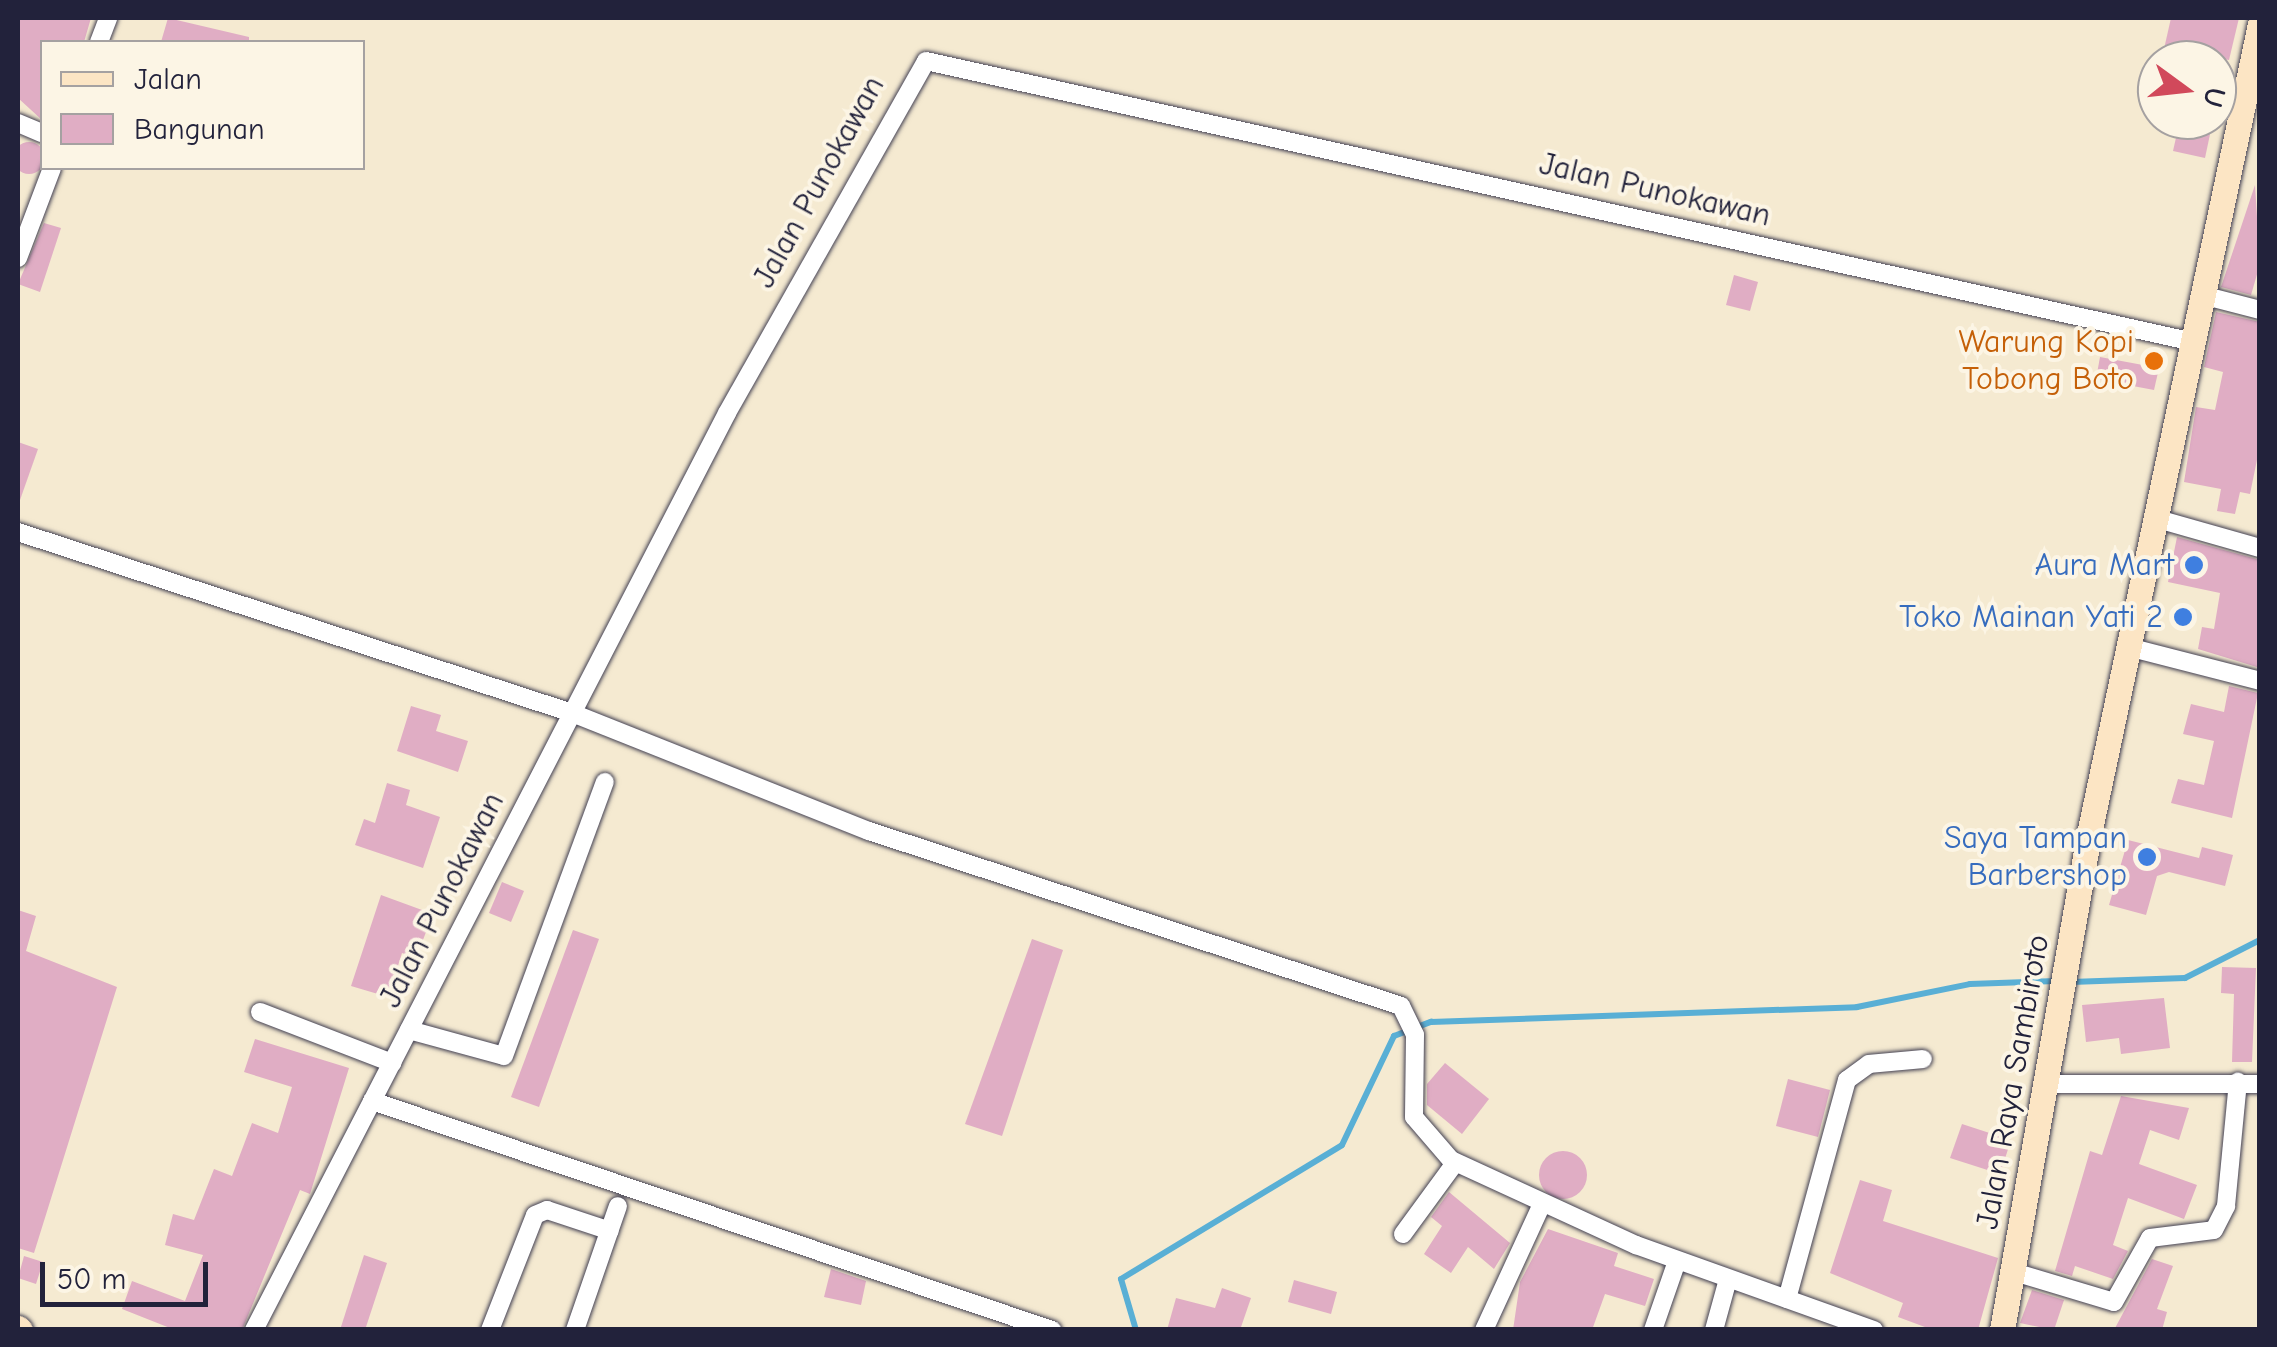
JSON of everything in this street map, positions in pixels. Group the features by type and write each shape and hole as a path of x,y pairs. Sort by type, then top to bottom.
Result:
{"street":[{"name":"Jalan Raya Sambiroto","path":"2002,1330 2068,955 2128,648 2260,24"},
{"name":"Jalan Punokawan","path":"254,1330 784,308 926,60 2193,342"},
{"path":"18,258 23,229 51,170"},
{"path":"2202,295 2260,310"},
{"path":"2158,519 2260,548"},
{"path":"18,532 572,713 869,831 1401,1006 1413,1028 1414,1117 1455,1162 1541,1206 1676,1261 1874,1330"},
{"path":"2128,648 2260,681"},
{"path":"409,1030 504,1056 605,782"},
{"path":"260,1012 392,1063"},
{"path":"1787,1299 1847,1080 1869,1064 1923,1059"},
{"path":"2014,1272 2114,1302 2150,1238 2214,1230 2226,1206 2238,1082"},
{"path":"2047,1084 2260,1084"},
{"path":"372,1101 1052,1330"},
{"path":"1403,1234 1455,1162"},
{"path":"575,1330 618,1206"},
{"path":"1484,1330 1541,1206"},
{"path":"490,1330 535,1214 610,1231"},
{"path":"1654,1330 1676,1261"},
{"path":"1714,1330 1728,1279"}],"building":[{"path":"18,18 91,18 85,40 40,40 40,118 18,98"},
{"path":"168,18 249,37 249,40 162,40"},
{"path":"2171,18 2239,18 2234,40 2166,40"},
{"path":"2175,140 2209,140 2205,158 2173,151"},
{"path":"23,143 40,147 40,169 23,173 14,164 14,152"},
{"path":"2255,185 2260,264 2251,295 2221,287"},
{"path":"44,223 61,228 40,292 18,284"},
{"path":"1734,275 1758,282 1750,311 1726,305"},
{"path":"2216,312 2260,322 2260,445 2250,494 2240,492 2235,514 2217,511 2221,489 2184,482 2196,407 2215,410 2223,372 2204,367"},
{"path":"2100,357 2159,368 2154,390 2096,379"},
{"path":"18,442 38,449 20,500 18,500"},
{"path":"2177,537 2260,560 2260,668 2198,649 2202,627 2214,629 2220,593 2168,582"},
{"path":"2229,686 2258,693 2232,818 2171,803 2178,779 2204,785 2214,741 2183,734 2191,704 2224,712"},
{"path":"411,706 441,715 436,731 468,741 458,772 397,751"},
{"path":"387,783 410,790 406,805 440,817 423,868 355,845 364,819 375,823"},
{"path":"2128,840 2199,858 2202,847 2233,855 2225,886 2169,872 2157,876 2146,915 2109,905"},
{"path":"502,882 524,891 511,922 489,913"},
{"path":"381,895 433,914 416,958 402,953 388,997 351,986"},
{"path":"18,910 36,916 26,951 117,987 34,1253 18,1248"},
{"path":"573,930 599,939 539,1107 511,1097"},
{"path":"1032,939 1063,950 1002,1136 965,1124"},
{"path":"2222,967 2256,968 2252,1062 2232,1062 2234,994 2221,993"},
{"path":"2164,998 2170,1048 2121,1054 2119,1038 2086,1042 2082,1005"},
{"path":"255,1039 349,1068 310,1194 300,1190 242,1330 175,1330 122,1309 132,1281 185,1301 203,1255 165,1245 173,1214 194,1220 214,1169 232,1176 252,1123 278,1133 292,1087 244,1072"},
{"path":"1445,1063 1489,1099 1462,1134 1427,1105 1427,1084"},
{"path":"1788,1079 1830,1090 1818,1137 1776,1126"},
{"path":"2121,1096 2189,1108 2179,1140 2150,1130 2139,1164 2197,1185 2184,1219 2128,1198 2113,1245 2128,1251 2113,1279 2075,1266 2072,1276 2055,1271 2090,1151 2102,1155"},
{"path":"1962,1124 2011,1140 2000,1174 1950,1158"},
{"path":"1563,1151 1580,1158 1587,1175 1580,1192 1563,1199 1546,1192 1539,1175 1546,1158"},
{"path":"1860,1180 1892,1190 1883,1221 1998,1258 1978,1330 1933,1330 1898,1317 1903,1303 1830,1273"},
{"path":"1449,1192 1510,1243 1494,1269 1468,1247 1451,1273 1424,1254 1442,1226 1431,1217"},
{"path":"1548,1229 1618,1253 1614,1266 1654,1279 1645,1306 1605,1294 1592,1330 1513,1330 1520,1282"},
{"path":"364,1255 387,1263 365,1330 340,1330"},
{"path":"24,1256 43,1262 36,1284 18,1278"},
{"path":"2152,1259 2173,1266 2157,1309 2167,1312 2162,1330 2114,1330"},
{"path":"831,1269 866,1281 861,1305 824,1297"},
{"path":"1294,1280 1337,1292 1331,1314 1288,1302"},
{"path":"1222,1288 1251,1298 1240,1330 1167,1330 1176,1298 1215,1308"},
{"path":"2032,1290 2064,1300 2054,1330 2020,1323"}],"waterway":[{"path":"2071,982 2185,978 2260,940"},
{"path":"1136,1330 1121,1279 1342,1145 1394,1036 1431,1022 1857,1007 1970,984 2058,981"}],"place":[{"name":"Warung Kopi Tobong Boto","path":"2154,361"},
{"name":"Aura Mart","path":"2194,565"},
{"name":"Toko Mainan Yati 2","path":"2183,617"},
{"name":"Saya Tampan Barbershop","path":"2147,857"}]}
